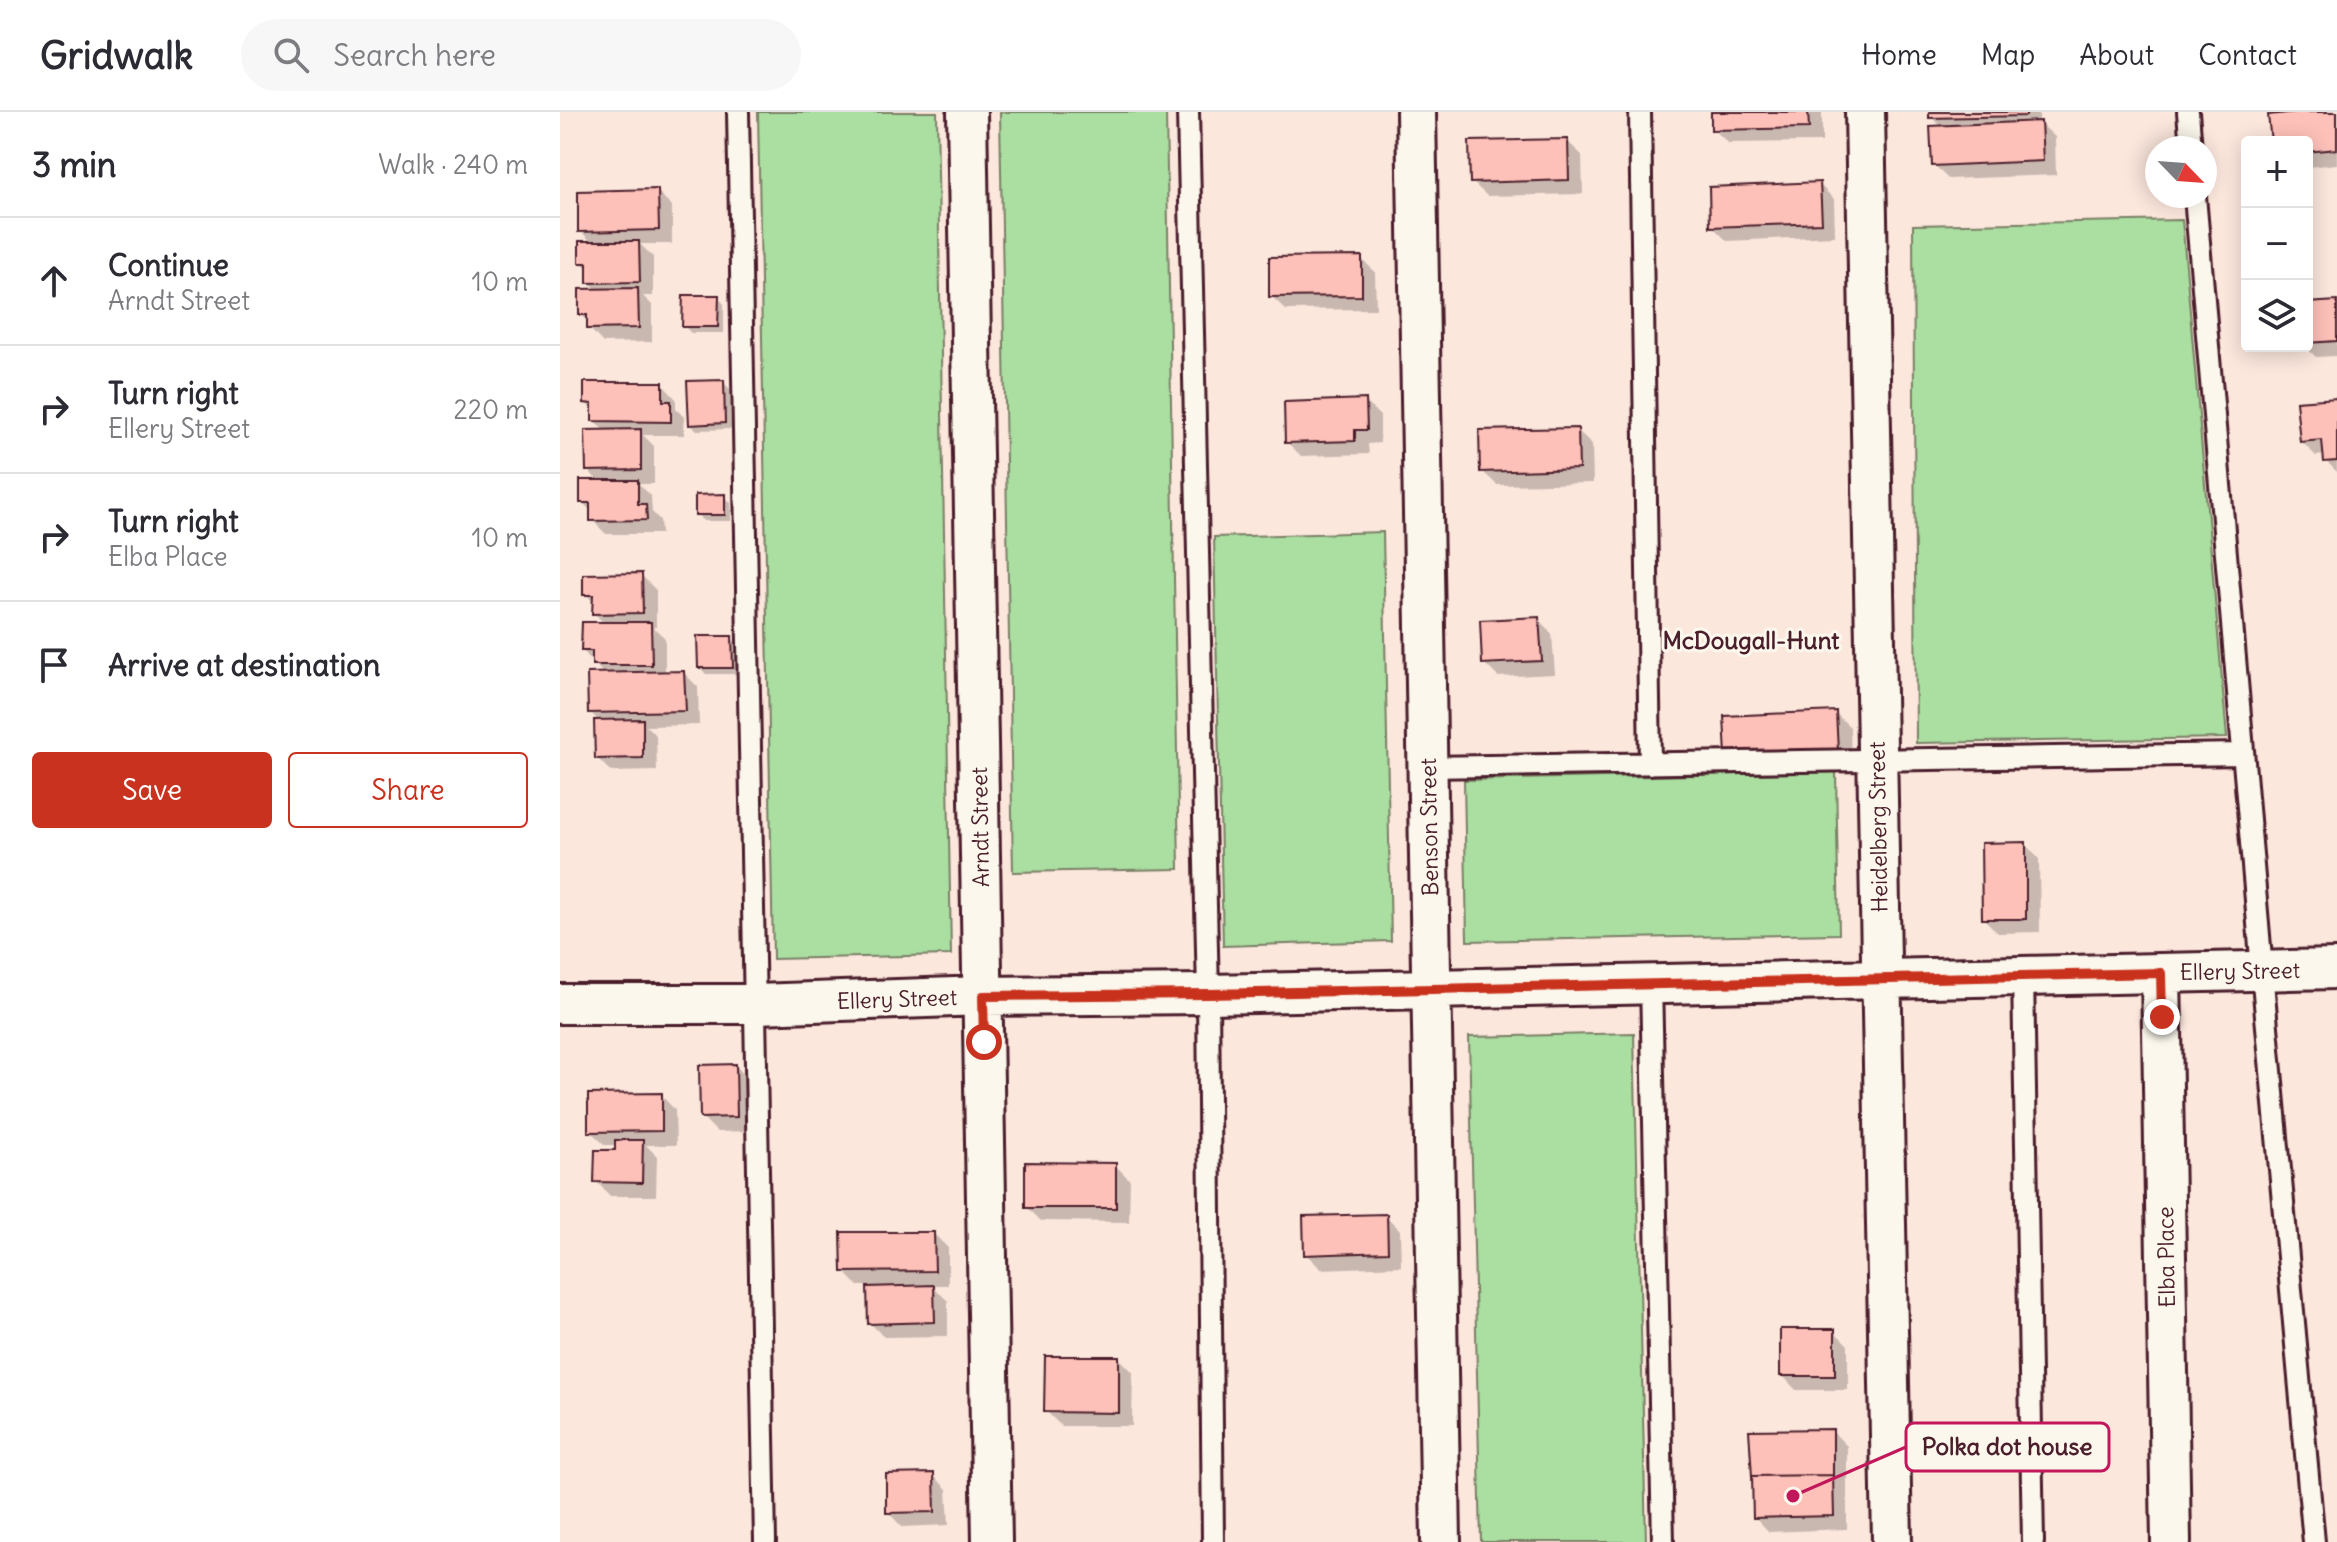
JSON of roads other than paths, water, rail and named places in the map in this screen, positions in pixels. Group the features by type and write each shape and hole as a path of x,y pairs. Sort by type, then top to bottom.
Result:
{"street":[{"name":"Arndt Street","path":"967,112 992,1542"},
{"name":"Benson Street","path":"1416,112 1441,1542"},
{"name":"Heidelberg Street","path":"1865,112 1892,1542"},
{"name":"Ellery Street","path":"560,1004 756,1004 983,996 1208,994 2337,969"},
{"name":"Elba Place","path":"2161,973 2171,1542"}],"lane":[{"path":"738,112 765,1542"},
{"path":"1188,112 1208,994 1213,1542"},
{"path":"1640,112 1650,764"},
{"path":"2188,112 2190,136"},
{"path":"2196,208 2314,1542"},
{"path":"1428,767 2243,754"},
{"path":"2023,976 2033,1542"},
{"path":"1651,982 1663,1542"}],"place":[{"name":"Polka dot house","path":"1793,1496"}],"district":[{"name":"McDougall-Hunt","path":"1751,640"}]}
